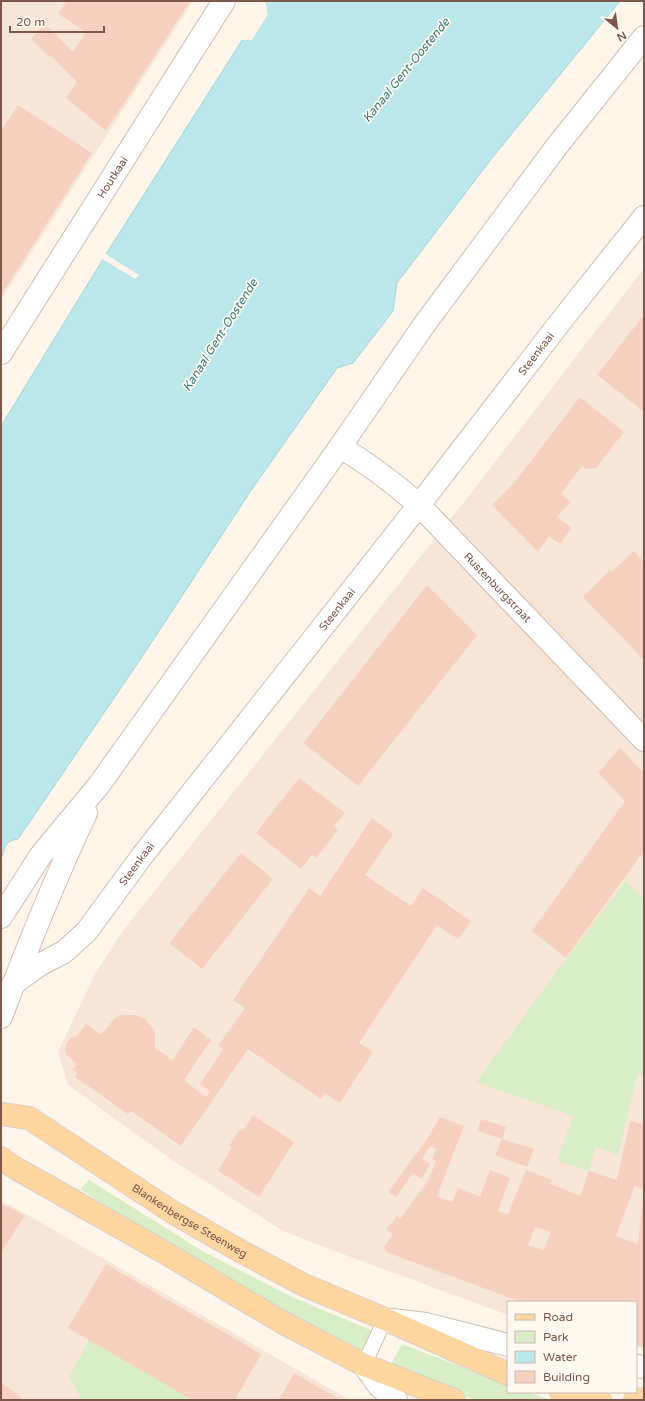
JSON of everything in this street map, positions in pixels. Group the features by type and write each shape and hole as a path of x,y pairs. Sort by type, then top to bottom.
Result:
{"main road":[{"name":"Blankenbergse Steenweg","path":"1,1114 29,1118 174,1213 304,1285 385,1319 507,1374"},
{"path":"1,1158 17,1169 169,1255 280,1321 364,1365 454,1400"},
{"path":"566,1393 600,1400"},
{"path":"635,1400 644,1398"}],"street":[{"name":"Houtkaai","path":"1,353 224,1"},
{"path":"1,917 41,855 99,784 340,447 428,319 557,146 644,37"},
{"name":"Steenkaai","path":"13,984 39,965 64,952 87,931 142,856 644,217"},
{"name":"Rustenburgstraat","path":"340,447 368,464 394,483 419,505 644,740"},
{"path":"1,1017 13,984 74,838 99,784"},
{"name":"Blankenbergse Steenweg","path":"385,1319 426,1324 507,1345"},
{"path":"364,1365 379,1386 396,1400"}],"lane":[{"path":"364,1365 385,1319"}],"shaded area":[{"path":"1,1 193,1 1,300"},
{"path":"644,268 644,1347 637,1347 637,1301 507,1301 507,1315 283,1231 172,1160 68,1085 58,1052 95,974 122,932 475,488"},
{"path":"1,1203 10,1205 350,1400 1,1400"}],"green space":[{"path":"626,881 644,899 644,1077 638,1073 618,1155 596,1147 589,1171 557,1161 573,1116 476,1082 553,976"},
{"path":"89,1180 204,1252 290,1296 375,1332 364,1358 183,1255 80,1189"},
{"path":"89,1340 192,1400 82,1400 69,1377"},
{"path":"402,1344 507,1384 507,1393 532,1393 550,1400 475,1400 389,1368"}],"water":[{"name":"Kanaal Gent-Oostende","path":"267,1 620,1 492,158 397,283 393,311 353,363 337,368 252,489 142,657 18,839 7,843 1,859 1,426 108,251"}],"pier":[{"path":"265,1 268,14 252,40 240,40"},
{"path":"104,253 139,275 135,279 101,258"}],"building":[{"path":"67,1 190,1 106,131 66,98 77,82 51,56 49,57 31,39 45,24 73,52 86,32 58,14"},
{"path":"18,105 92,153 1,295 1,130"},
{"path":"644,315 644,409 643,411 597,375"},
{"path":"580,397 624,432 596,468 586,469 582,466 561,494 571,502 557,517 572,528 560,544 549,536 538,552 492,505 514,483"},
{"path":"634,551 644,562 644,660 583,597 610,570 612,571"},
{"path":"427,585 477,635 358,786 303,743"},
{"path":"620,748 644,773 644,851 566,958 532,931 625,801 598,773"},
{"path":"299,778 345,813 334,826 338,830 316,858 312,855 301,869 256,833"},
{"path":"372,818 393,834 365,875 411,906 423,888 471,921 458,939 437,925 359,1043 373,1052 340,1103 325,1093 321,1099 248,1049 181,1146 131,1111 128,1114 75,1077 77,1073 72,1070 77,1064 66,1054 65,1048 67,1042 71,1038 77,1036 86,1024 101,1035 115,1018 122,1015 136,1015 146,1020 155,1032 155,1048 169,1057 168,1058 172,1061 194,1027 211,1040 184,1080 206,1097 210,1091 200,1084 223,1049 218,1046 245,1008 233,1000 309,888 320,896"},
{"path":"241,853 273,879 202,969 169,943"},
{"path":"253,1115 294,1142 259,1197 218,1171 232,1148 229,1146 240,1129 243,1131"},
{"path":"440,1117 464,1126 437,1196 452,1202 458,1188 480,1197 490,1170 510,1178 498,1211 508,1214 526,1170 552,1180 551,1184 580,1196 589,1171 617,1180 630,1121 644,1124 644,1190 635,1186 616,1236 638,1244 644,1195 644,1347 637,1346 637,1301 518,1301 386,1252 384,1247 393,1234 386,1230 397,1216 400,1219 428,1181 436,1161 432,1160 436,1149 430,1146 422,1159 430,1164 422,1179 413,1173 396,1197 388,1192 425,1142","holes":["535,1227 551,1232 543,1250 528,1245"]},
{"path":"481,1119 506,1127 502,1139 477,1131"},
{"path":"502,1139 534,1149 527,1167 495,1155"},
{"path":"1,1204 25,1215 1,1253"},
{"path":"106,1264 261,1354 235,1400 192,1400 68,1328"},
{"path":"294,1373 341,1400 279,1400"},
{"path":"1,1382 24,1400 1,1400"}]}
